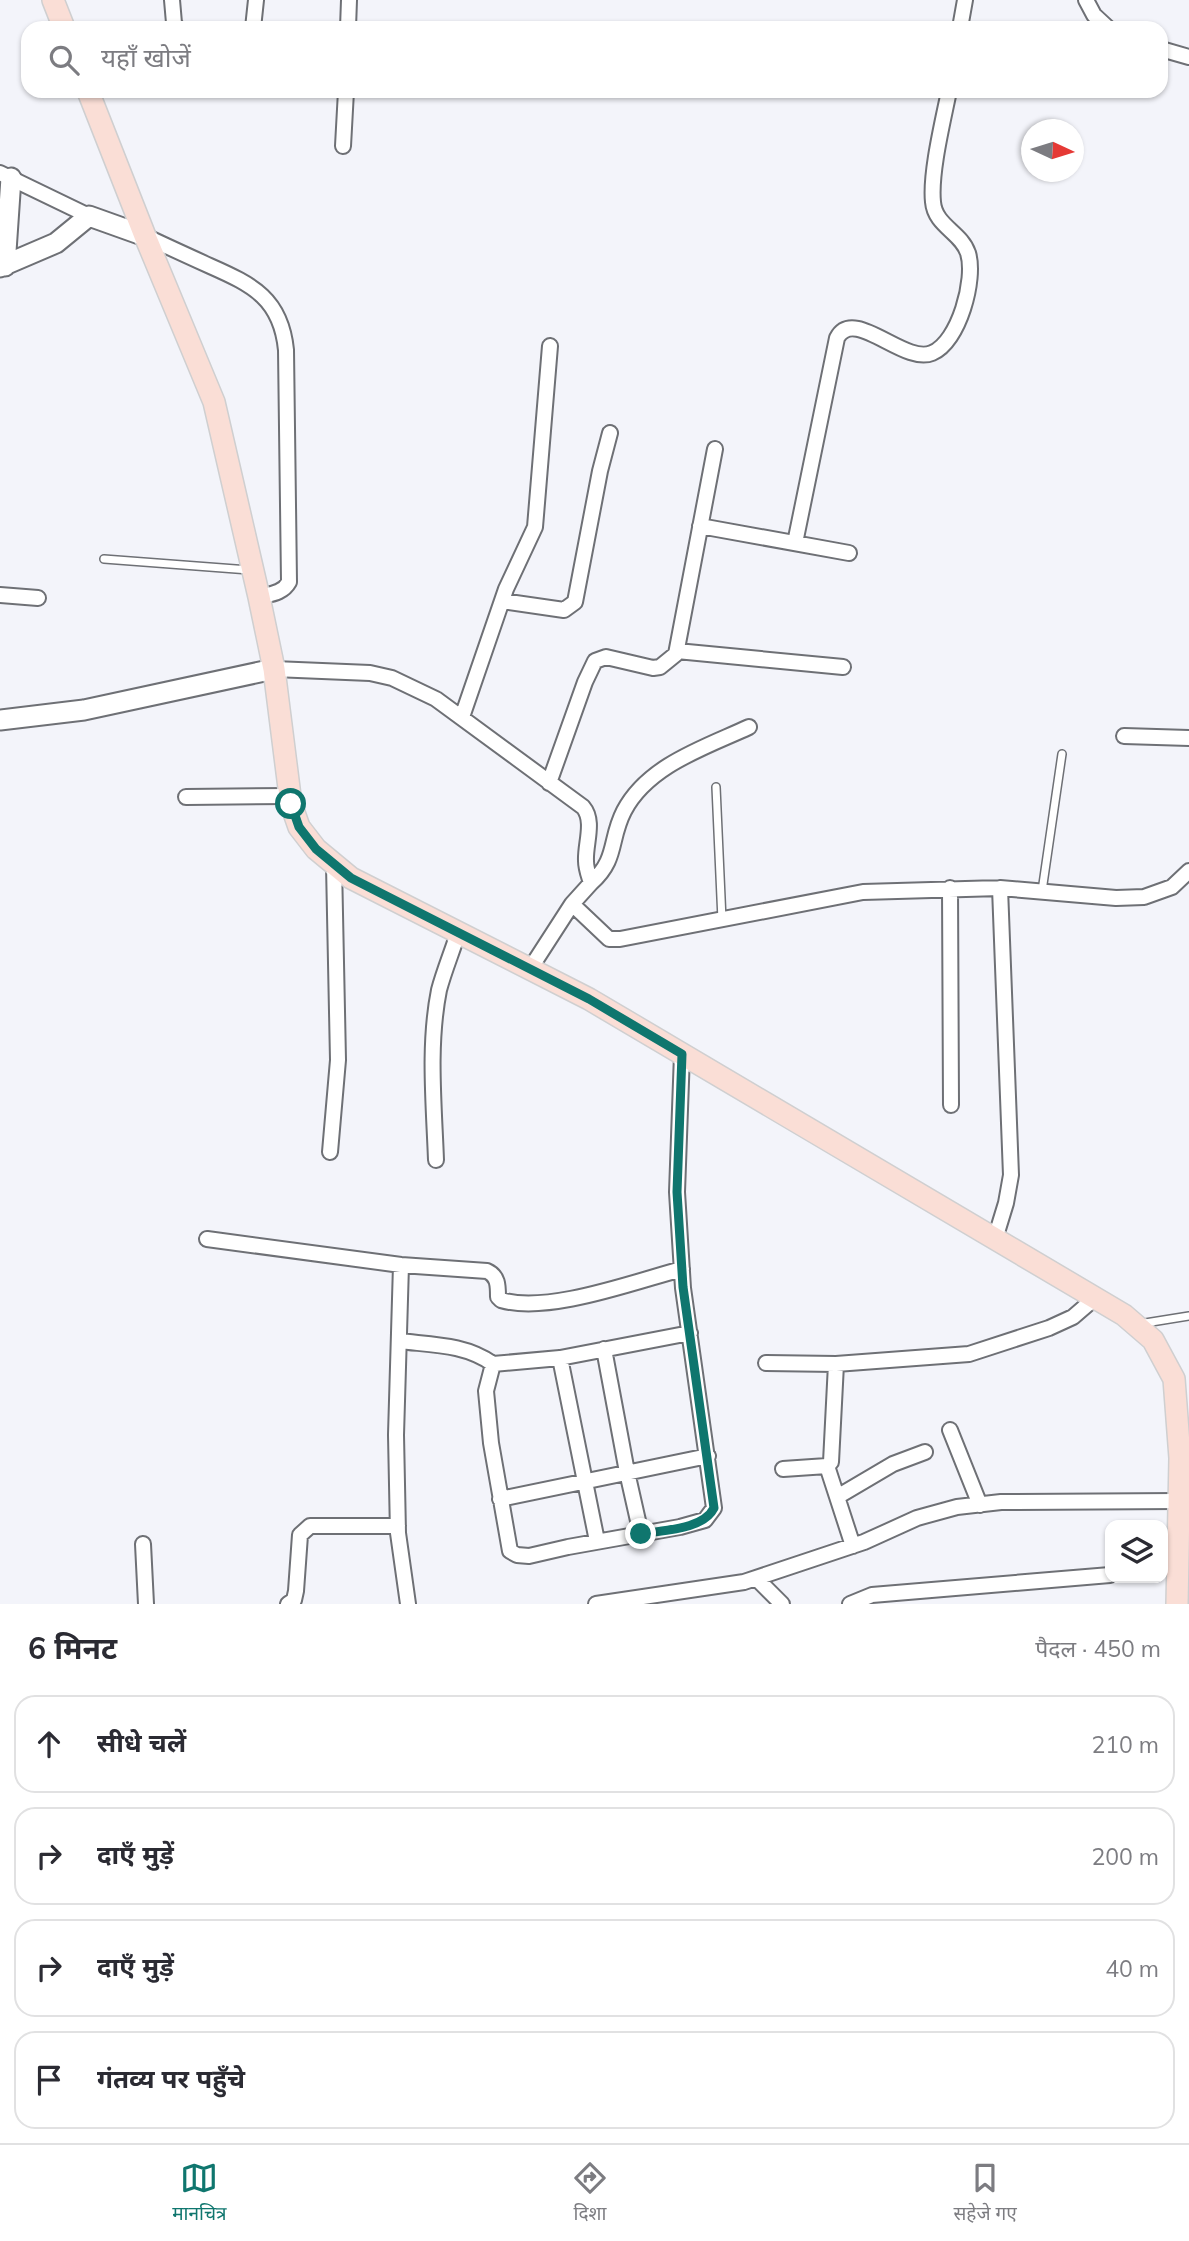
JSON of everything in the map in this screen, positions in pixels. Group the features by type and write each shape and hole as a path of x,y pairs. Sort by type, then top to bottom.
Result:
{"main road":[{"path":"53,0 61,21"},
{"path":"91,98 214,402 274,669 290,796 299,827 316,849 351,878 589,999 1095,1298 1153,1340 1174,1379 1180,1458 1179,1502 1170,1571 1177,1604"}],"street":[{"path":"172,0 174,21"},
{"path":"254,21 256,0"},
{"path":"348,21 349,0"},
{"path":"961,21 965,0"},
{"path":"1086,0 1100,21"},
{"path":"1168,51 1189,57"},
{"path":"343,146 346,98"},
{"path":"795,543 837,338 841,331 849,327 858,328 895,346 919,355 930,355 949,339 963,307 970,265 967,251 936,216 933,202 933,183 948,98"},
{"path":"89,216 56,243 2,267 6,176 89,216 145,236 254,287 275,310 285,338 289,582 277,593 259,597"},
{"path":"462,717 502,601 535,527 550,345"},
{"path":"502,601 564,610 575,603 600,471 610,433"},
{"path":"549,783 585,682 595,662 606,657 653,668 667,662 677,651 715,449"},
{"path":"700,526 849,553"},
{"path":"0,595 38,598"},
{"path":"677,651 842,667"},
{"path":"0,720 84,710 274,669 370,673 392,678 436,699 588,813 585,859 591,883"},
{"path":"530,970 572,904 602,874 610,860 615,835 625,809 642,786 655,774 749,727"},
{"path":"1124,736 1189,738"},
{"path":"186,797 290,796"},
{"path":"330,1152 338,1060 334,864"},
{"path":"572,904 608,939 620,939 863,892 1000,888 1116,898 1144,897 1172,887 1189,871"},
{"path":"950,888 951,1105"},
{"path":"995,1239 1011,1175 1000,888"},
{"path":"436,1160 433,1072 435,1019 440,989 458,933"},
{"path":"493,1364 486,1391 491,1443 510,1551 528,1556 680,1527 705,1520 712,1513 714,1501 682,1269 677,1192 682,1054"},
{"path":"207,1239 401,1265 487,1271 496,1279 498,1297 501,1300 533,1304 562,1301 682,1269"},
{"path":"401,1265 396,1435 398,1526 408,1604"},
{"path":"766,1363 836,1364 969,1354 1049,1328 1073,1317 1095,1298"},
{"path":"399,1341 463,1348 479,1354 493,1364 559,1358 690,1333"},
{"path":"604,1349 641,1534"},
{"path":"559,1358 597,1541"},
{"path":"836,1364 832,1454 827,1466 853,1546"},
{"path":"950,1430 980,1505"},
{"path":"837,1497 893,1464 925,1452"},
{"path":"500,1499 708,1456"},
{"path":"783,1469 827,1466"},
{"path":"596,1604 756,1578 853,1546 917,1518 957,1507 1093,1500 1179,1502"},
{"path":"288,1604 294,1600 296,1591 300,1535 310,1526 398,1526"},
{"path":"143,1544 146,1604"},
{"path":"850,1604 883,1594 1105,1575"},
{"path":"756,1578 782,1604"}],"lane":[{"path":"104,559 253,570"},
{"path":"1042,892 1062,754"},
{"path":"716,787 722,921"},
{"path":"1135,1325 1189,1316"}],"route":[{"path":"291,804 299,827 316,849 351,878 589,999 682,1054 677,1192 683,1287 714,1508 705,1520 641,1534"}]}
